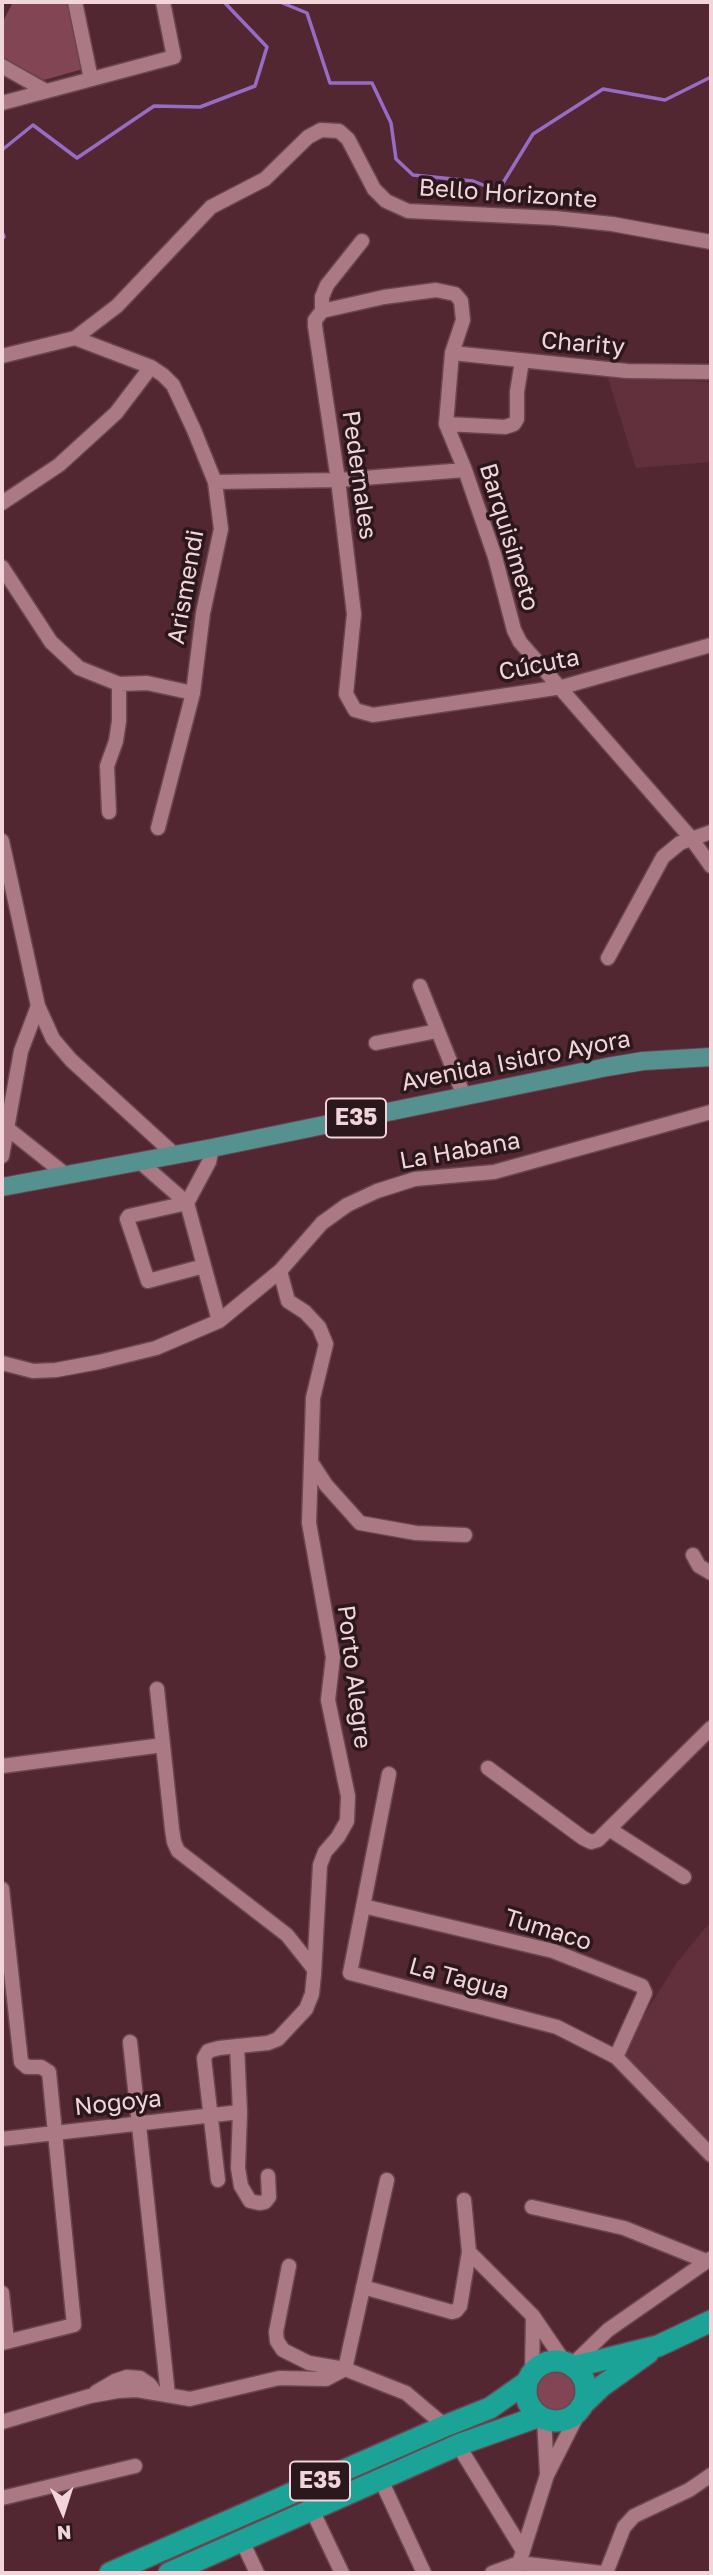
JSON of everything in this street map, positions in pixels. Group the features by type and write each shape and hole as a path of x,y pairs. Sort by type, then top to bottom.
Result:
{"highway":[{"name":"E35","path":"177,2572 458,2445 542,2417 551,2421 564,2420 576,2413 602,2386 658,2346 711,2321"},
{"name":"E35","path":"110,2573 499,2404 544,2364 570,2365 658,2346"},
{"path":"570,2365 585,2384 582,2405"},
{"path":"530,2378 528,2403 542,2417"}],"main road":[{"name":"Avenida Isidro Ayora","path":"2,1187 212,1148 643,1061 711,1057"}],"street":[{"path":"75,2 91,79"},
{"path":"2,103 174,57 163,2"},
{"path":"2,66 46,92"},
{"name":"Bello Horizonte","path":"2,356 75,338 117,306 211,207 265,179 308,136 321,130 339,131 348,139 374,189 386,201 408,211 612,224 711,242"},
{"name":"Pedernales","path":"362,241 327,285 322,297 322,311 317,315 315,326 338,480 354,614 346,694 355,710 373,715"},
{"name":"Barquisimeto","path":"322,311 384,298 444,290 455,293 461,301 463,320 452,353 446,424 466,470 495,558 514,630 520,642 691,838 711,866"},
{"name":"Arismendi","path":"75,338 151,367 173,385 215,482 221,529 203,613 192,694 158,828"},
{"name":"Charity","path":"452,353 647,372 711,372"},
{"path":"446,424 505,427 514,424 517,419 517,392 522,361"},
{"path":"2,503 59,465 116,413 151,367"},
{"path":"215,482 338,480 466,470"},
{"path":"2,567 51,642 79,668 119,684 147,683 192,694"},
{"name":"Cúcuta","path":"373,715 562,687 711,645"},
{"path":"108,812 107,766 116,741 119,684"},
{"path":"608,958 663,857 680,843 711,832"},
{"path":"2,841 5,874 38,1006 52,1039 71,1060 175,1155"},
{"path":"420,986 464,1096"},
{"path":"2,1156 5,1126 21,1051 38,1006"},
{"path":"376,1043 438,1031"},
{"name":"La Habana","path":"2,1363 33,1371 56,1370 156,1348 219,1321 280,1271 321,1223 347,1205 377,1191 415,1179 494,1172 711,1112"},
{"path":"5,1126 66,1175"},
{"path":"204,1266 148,1280 127,1219 129,1216 187,1203 209,1162 212,1148"},
{"path":"139,1161 187,1203 219,1321"},
{"name":"Porto Alegre","path":"212,2115 204,2058 208,2052 278,2039 306,2009 312,1994 320,1865 325,1852 338,1838 347,1821 348,1796 328,1700 333,1657 309,1523 313,1398 326,1344 319,1327 305,1312 288,1301 280,1271"},
{"path":"311,1462 326,1485 360,1523 416,1533 466,1535"},
{"path":"693,1555 699,1566 711,1573"},
{"path":"157,1689 174,1842 178,1851 261,1912 287,1935 314,1972"},
{"path":"488,1768 591,1842 598,1840 610,1829 711,1728"},
{"path":"2,1766 163,1745"},
{"name":"La Tagua","path":"389,1774 350,1973 557,2027 616,2057 711,2155"},
{"path":"610,1829 684,1877"},
{"path":"2,1889 7,1990 21,2062 27,2067 41,2067 49,2072 74,2325 4,2342 2,2293"},
{"name":"Tumaco","path":"363,1906 553,1951 642,1986 645,1993 616,2057"},
{"path":"130,2042 161,2393"},
{"path":"237,2046 240,2112 238,2168 241,2186 250,2200 259,2203 265,2202 269,2197 268,2176"},
{"name":"Nogoya","path":"2,2139 240,2112"},
{"path":"212,2115 218,2179"},
{"path":"2,2422 90,2396 137,2390 184,2399 200,2398 279,2378 326,2379 345,2369 387,2180"},
{"path":"363,2287 456,2311 460,2306 469,2252 464,2200"},
{"path":"532,2207 624,2228 709,2260"},
{"path":"469,2252 533,2316 570,2365 608,2330 709,2260"},
{"path":"289,2266 276,2332 279,2345 290,2355 309,2363 345,2369 406,2393 445,2426"},
{"path":"530,2378 533,2316"},
{"path":"519,2562 547,2475 582,2405"},
{"path":"542,2417 547,2475"},
{"path":"458,2445 519,2562"},
{"path":"2,2498 135,2466"},
{"path":"492,2573 519,2562 604,2573 624,2527 634,2516 689,2490 711,2475"},
{"path":"381,2480 424,2573"},
{"path":"312,2510 342,2573"},
{"path":"242,2541 257,2573"}],"shaded area":[{"path":"13,2 68,2 83,69 44,80 2,58 2,23"},
{"path":"608,378 711,382 711,462 636,468"},
{"path":"711,1921 711,2147 618,2056 678,1961"},
{"path":"553,2366 570,2372 576,2389 570,2406 553,2412 536,2406 530,2389 536,2372"}],"waterway":[{"path":"2,150 33,125 77,158 154,106 200,107 255,86 267,47 224,2"},
{"path":"280,2 307,13 330,83 372,83 391,123 396,159 413,175 473,181 498,191 533,134 603,89 665,100 711,77"},
{"path":"2,232 2,239"}]}
